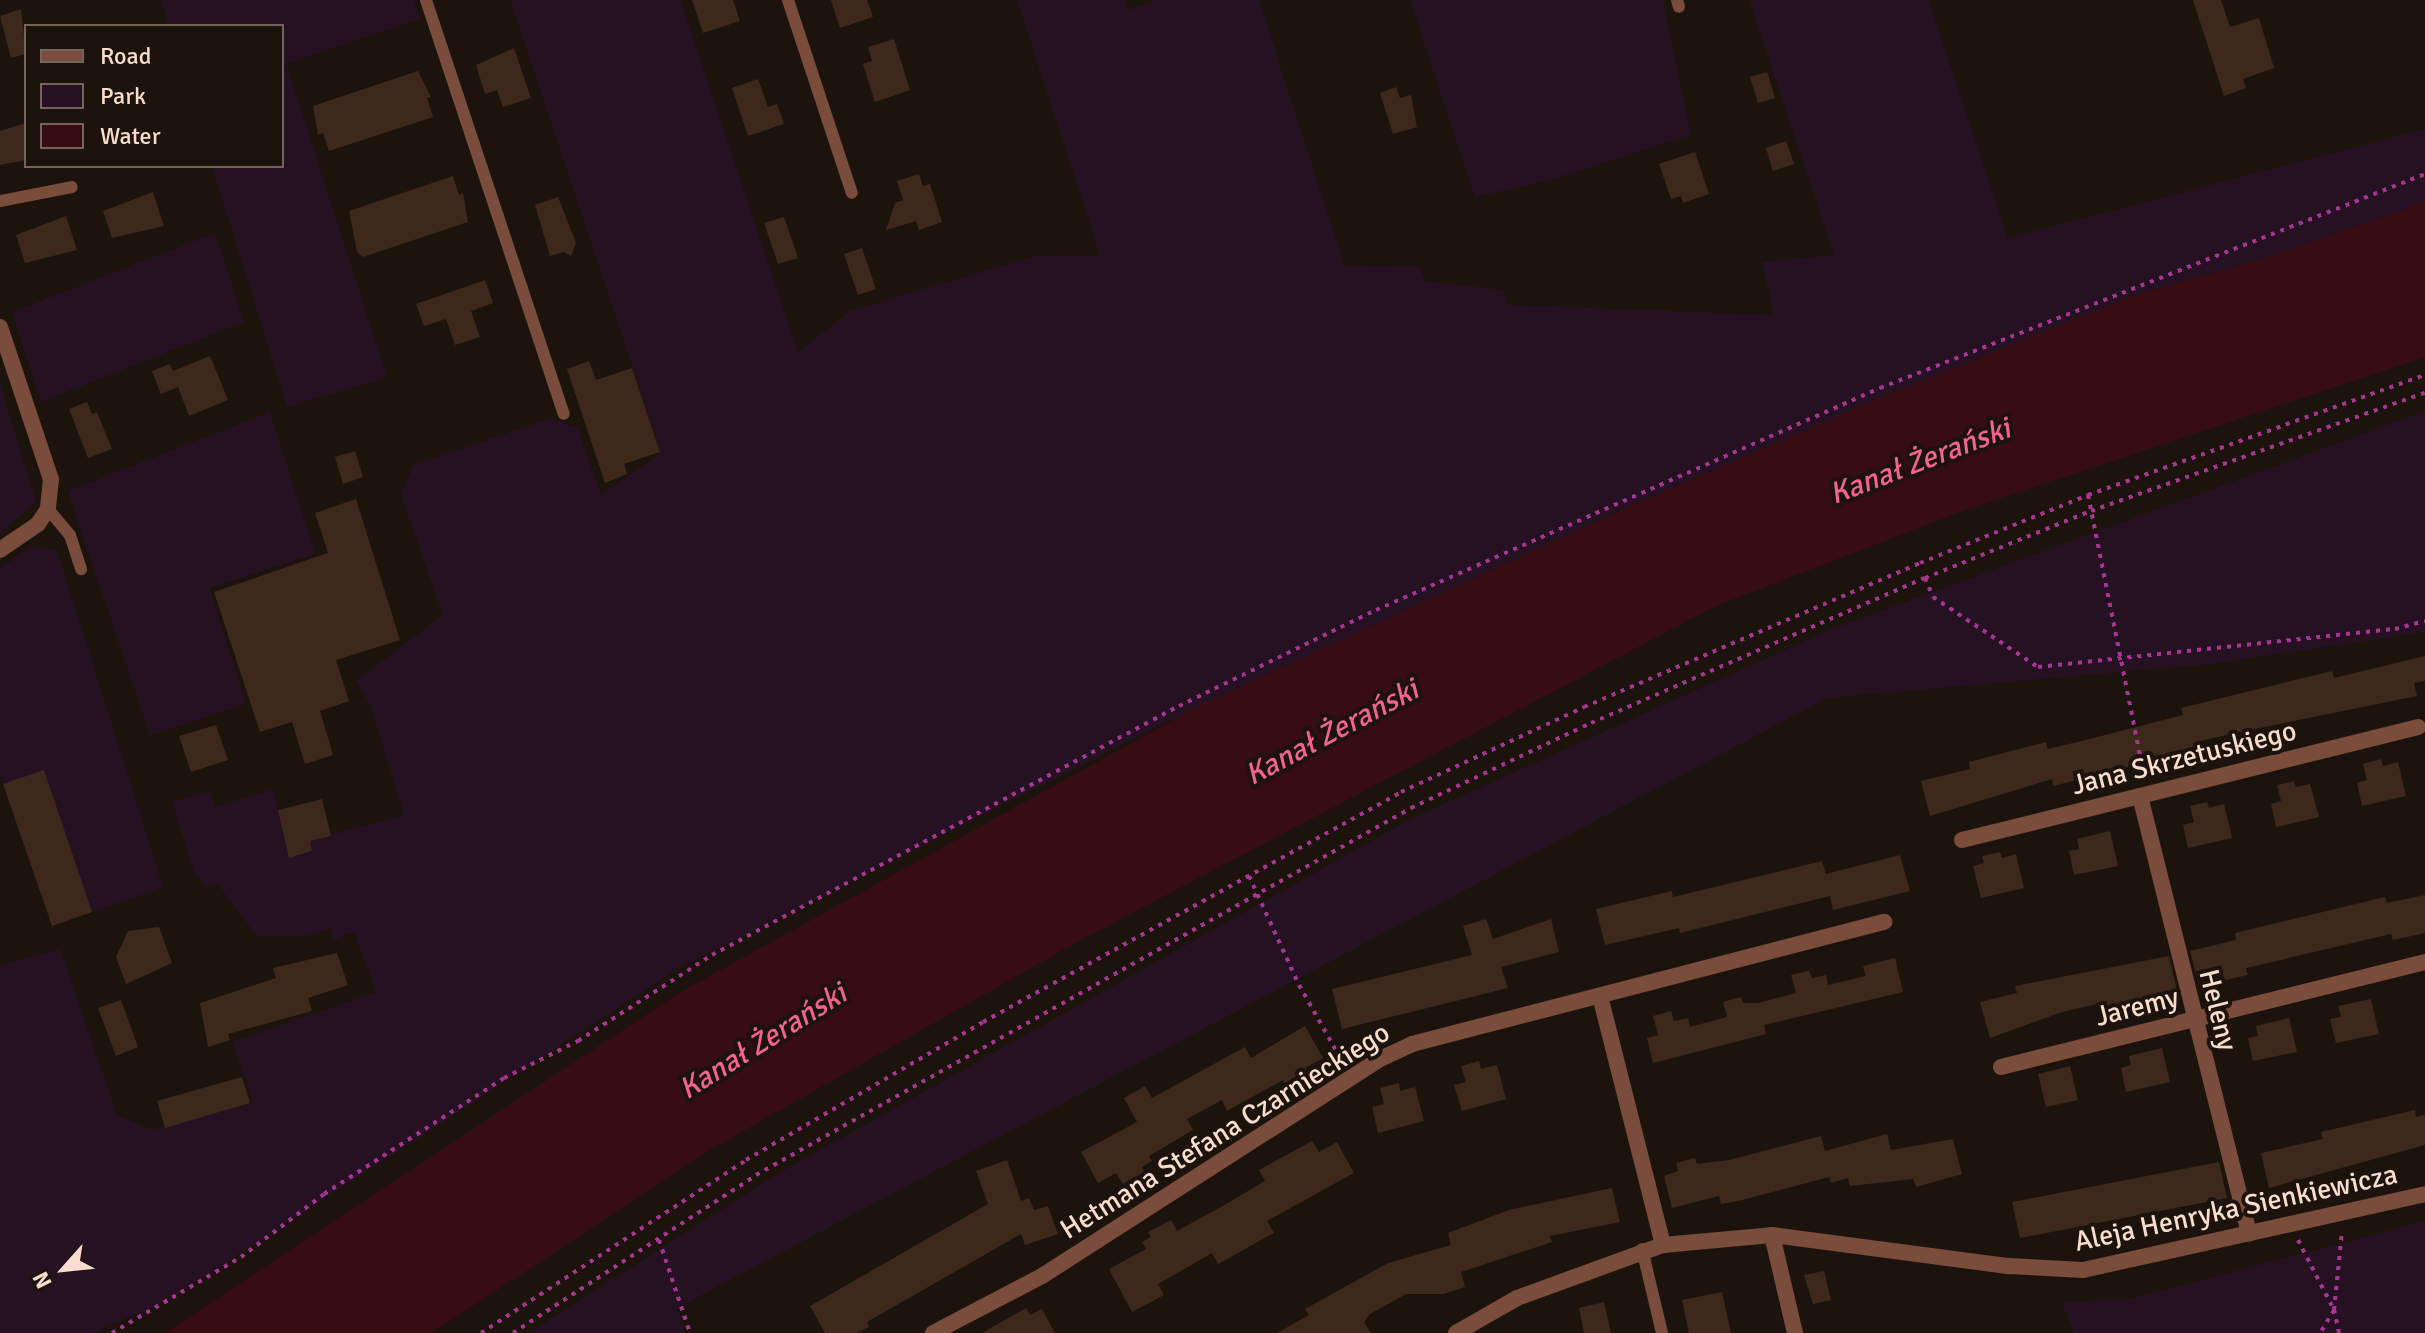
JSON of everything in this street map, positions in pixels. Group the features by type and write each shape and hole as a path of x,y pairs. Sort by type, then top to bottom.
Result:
{"street":[{"path":"0,327 51,479 48,509 38,524 0,550"},
{"name":"Jana Skrzetuskiego","path":"1962,840 2418,727"},
{"name":"Heleny","path":"2140,796 2193,1020 2249,1234"},
{"name":"Hetmana Stefana Czarnieckiego","path":"933,1333 1042,1276 1351,1077 1412,1044 1884,922"},
{"name":"Jaremy","path":"2001,1067 2425,962"},
{"path":"1600,996 1663,1245"},
{"name":"Aleja Henryka Sienkiewicza","path":"1456,1333 1517,1298 1642,1249 1663,1245 1772,1235 2059,1270 2105,1266 2425,1194"},
{"path":"1772,1235 1795,1333"}],"lane":[{"path":"426,0 564,414"},
{"path":"788,0 852,193"},
{"path":"0,201 72,187"},
{"path":"48,509 70,535 81,569"},
{"path":"1642,1249 1662,1333"}],"path":[{"path":"112,1333 241,1257 324,1194 504,1078 578,1041 712,955 1179,706 1376,610 1880,388 2425,174"},
{"path":"481,1333 746,1160 1249,876 1509,740 2088,495 2425,375"},
{"path":"513,1333 782,1160 1257,892 1506,763 1925,578 2091,511 2425,393"},
{"path":"2088,495 2146,783 2140,796"},
{"path":"1925,578 1933,597 2038,667 2395,629 2425,621"},
{"path":"1249,876 1299,985 1351,1077"},
{"path":"2320,1333 2334,1310 2344,1213"},
{"path":"2290,1225 2334,1310 2339,1333"},
{"path":"659,1240 690,1333"}],"green space":[{"path":"161,0 414,0 420,19 286,64 387,377 287,407 213,168 284,168 284,24 168,24"},
{"path":"510,0 680,0 798,352 850,311 1036,256 1100,255 1017,0 1125,0 1128,10 1157,0 1259,0 1344,265 1419,267 1425,281 1503,290 1509,305 1774,315 1762,262 1834,255 1749,0 1928,0 2008,238 2425,129 2425,202 2269,257 2132,296 1633,505 1193,709 679,968 167,1301 90,1333 0,1333 0,966 60,949 117,1115 152,1130 253,1103 233,1042 376,992 354,932 334,940 330,928 306,936 257,936 217,883 207,887 195,874 172,802 210,791 215,808 273,789 290,858 312,851 310,841 404,815 371,706 356,681 443,615 401,495 413,465 553,418 577,428 601,495 661,453"},
{"path":"1410,0 1663,0 1691,135 1546,181 1475,197"},
{"path":"215,233 244,322 41,402 12,312"},
{"path":"0,384 36,502 0,533"},
{"path":"2425,411 2425,632 2210,664 1827,698 677,1308 685,1333 529,1333 774,1176 1413,818 1827,631"},
{"path":"270,412 315,554 209,588 246,704 150,736 68,491"},
{"path":"32,546 57,551 163,887 52,926 0,776 0,568"},
{"path":"2425,1221 2425,1333 2074,1333 2062,1302 2130,1299"}],"water":[{"name":"Kanał Żerański","path":"2425,202 2425,357 1965,510 1718,605 1077,942 708,1151 432,1333 165,1333 679,993 1193,709 1633,505 1878,399 2132,296 2269,257"}],"building":[{"path":"692,0 733,0 740,21 703,33"},
{"path":"831,0 867,0 873,17 840,28"},
{"path":"2193,0 2221,0 2230,27 2259,18 2274,68 2243,79 2246,88 2224,96"},
{"path":"21,9 24,55 11,58 0,16"},
{"path":"894,39 910,90 875,102 863,64 872,61 868,47"},
{"path":"514,48 531,98 503,107 497,90 485,94 476,65"},
{"path":"418,71 431,97 427,98 433,117 329,151 323,133 318,135 313,106"},
{"path":"1767,72 1775,98 1758,103 1750,77"},
{"path":"758,79 768,107 777,104 784,124 748,136 732,88"},
{"path":"1396,87 1400,98 1411,95 1417,127 1393,134 1380,93"},
{"path":"24,124 24,160 0,165 0,131"},
{"path":"1786,141 1794,164 1773,171 1766,148"},
{"path":"1695,152 1709,194 1683,203 1681,196 1671,199 1659,164"},
{"path":"919,174 923,186 930,184 942,222 919,230 916,221 886,230 895,203 903,200 897,181"},
{"path":"453,176 459,195 463,193 468,222 363,257 357,252 349,211"},
{"path":"153,192 164,226 112,238 103,211"},
{"path":"558,197 576,243 571,256 564,252 550,256 535,205"},
{"path":"66,216 77,250 25,263 16,235"},
{"path":"784,217 798,258 778,264 764,223"},
{"path":"862,248 876,289 858,295 844,254"},
{"path":"485,280 493,303 471,311 480,337 455,345 446,319 424,326 416,304"},
{"path":"210,356 228,400 189,416 178,387 161,394 152,371 170,364 173,371"},
{"path":"589,361 596,380 632,368 660,452 624,464 627,474 605,483 567,369"},
{"path":"87,402 92,414 97,412 112,449 88,458 69,409"},
{"path":"355,451 363,477 343,484 335,457"},
{"path":"356,499 400,640 336,660 349,701 320,711 333,755 305,764 292,722 260,732 214,592 328,553 315,513"},
{"path":"2425,656 2425,681 2414,683 2417,696 2193,743 2195,750 2053,786 2052,779 1930,816 1921,781 1970,769 1969,762 2046,742 2047,749 2082,741 2183,715 2181,708 2332,671 2334,678"},
{"path":"216,725 228,760 191,772 179,736"},
{"path":"2381,759 2383,766 2398,762 2406,796 2362,806 2357,783 2367,780 2363,764"},
{"path":"44,770 92,912 52,926 3,784"},
{"path":"2294,781 2296,787 2310,784 2319,817 2276,827 2271,804 2281,801 2277,785"},
{"path":"322,799 331,836 310,841 312,851 289,858 278,810"},
{"path":"2207,802 2209,808 2224,804 2232,838 2188,848 2183,825 2194,822 2190,806"},
{"path":"2110,831 2118,866 2074,875 2069,851 2079,849 2077,839"},
{"path":"2000,852 2002,858 2016,854 2024,888 1981,898 1973,866 1984,863 1982,856"},
{"path":"1900,855 1910,891 1833,910 1830,896 1680,933 1679,928 1605,945 1596,909 1672,891 1673,897 1822,861 1826,874"},
{"path":"2425,895 2425,933 2393,940 2391,934 2246,968 2248,975 2199,986 2190,951 2236,940 2235,933 2385,897 2387,903"},
{"path":"1486,919 1493,939 1551,919 1559,952 1501,967 1508,988 1342,1029 1332,989 1472,955 1463,926"},
{"path":"159,927 172,963 126,984 116,957 128,931"},
{"path":"337,953 348,985 308,998 312,1011 228,1034 230,1040 208,1047 200,1003 276,978 273,968"},
{"path":"2169,956 2177,991 2099,1010 2097,1004 2062,1012 1990,1038 1980,1002 2017,993 2015,986"},
{"path":"1895,958 1903,992 1764,1025 1766,1034 1653,1063 1647,1038 1658,1035 1653,1016 1671,1011 1674,1021 1688,1018 1690,1027 1727,1017 1723,1002 1741,997 1743,1003 1758,1003 1796,993 1791,975 1809,971 1812,978 1826,975 1828,985 1866,976 1863,966"},
{"path":"2371,999 2379,1034 2336,1043 2330,1019 2341,1017 2338,1006"},
{"path":"121,1000 138,1047 116,1056 98,1008"},
{"path":"2289,1018 2297,1052 2253,1061 2248,1038 2258,1036 2256,1026"},
{"path":"1305,1026 1323,1058 1305,1068 1311,1080 1289,1092 1283,1080 1227,1111 1222,1100 1187,1119 1193,1130 1149,1156 1152,1161 1142,1167 1144,1172 1123,1184 1116,1173 1098,1183 1081,1152 1137,1122 1124,1098 1145,1086 1152,1098 1245,1047 1251,1058"},
{"path":"2162,1048 2170,1082 2126,1092 2121,1068 2131,1065 2129,1056"},
{"path":"1479,1061 1481,1069 1497,1065 1506,1099 1462,1111 1454,1085 1466,1082 1461,1066"},
{"path":"2070,1066 2078,1100 2046,1107 2038,1074"},
{"path":"242,1077 250,1103 165,1128 157,1101"},
{"path":"1399,1083 1400,1091 1415,1087 1424,1121 1378,1133 1372,1107 1384,1104 1380,1088"},
{"path":"2415,1110 2416,1117 2425,1115 2425,1145 2269,1188 2261,1153 2323,1139 2321,1132"},
{"path":"1887,1134 1891,1150 1953,1139 1962,1174 1916,1187 1913,1179 1850,1186 1848,1178 1831,1183 1829,1177 1738,1201 1721,1204 1719,1196 1672,1208 1664,1176 1678,1171 1676,1163 1695,1158 1697,1164 1729,1160 1821,1136 1825,1151"},
{"path":"1312,1141 1319,1152 1337,1142 1354,1173 1267,1221 1274,1233 1218,1264 1212,1253 1158,1284 1164,1295 1132,1312 1109,1269 1146,1249 1142,1242 1151,1237 1148,1232 1171,1220 1177,1231 1221,1207 1265,1181 1259,1170"},
{"path":"1007,1160 1021,1201 1029,1198 1034,1210 1048,1206 1058,1234 1025,1245 1021,1234 867,1322 869,1327 857,1333 825,1333 810,1306 988,1204 976,1171"},
{"path":"2219,1162 2227,1198 2020,1238 2012,1202"},
{"path":"1612,1188 1620,1222 1550,1236 1552,1242 1461,1272 1465,1287 1443,1294 1406,1294 1370,1314 1364,1322 1371,1333 1277,1333 1309,1315 1305,1309 1388,1263 1451,1245 1448,1233 1509,1210"},
{"path":"1824,1271 1831,1300 1813,1304 1804,1275"},
{"path":"1722,1292 1731,1333 1689,1333 1682,1300"},
{"path":"1604,1302 1611,1333 1584,1333 1579,1308"},
{"path":"1026,1308 1030,1315 1042,1309 1055,1333 982,1333"}]}
